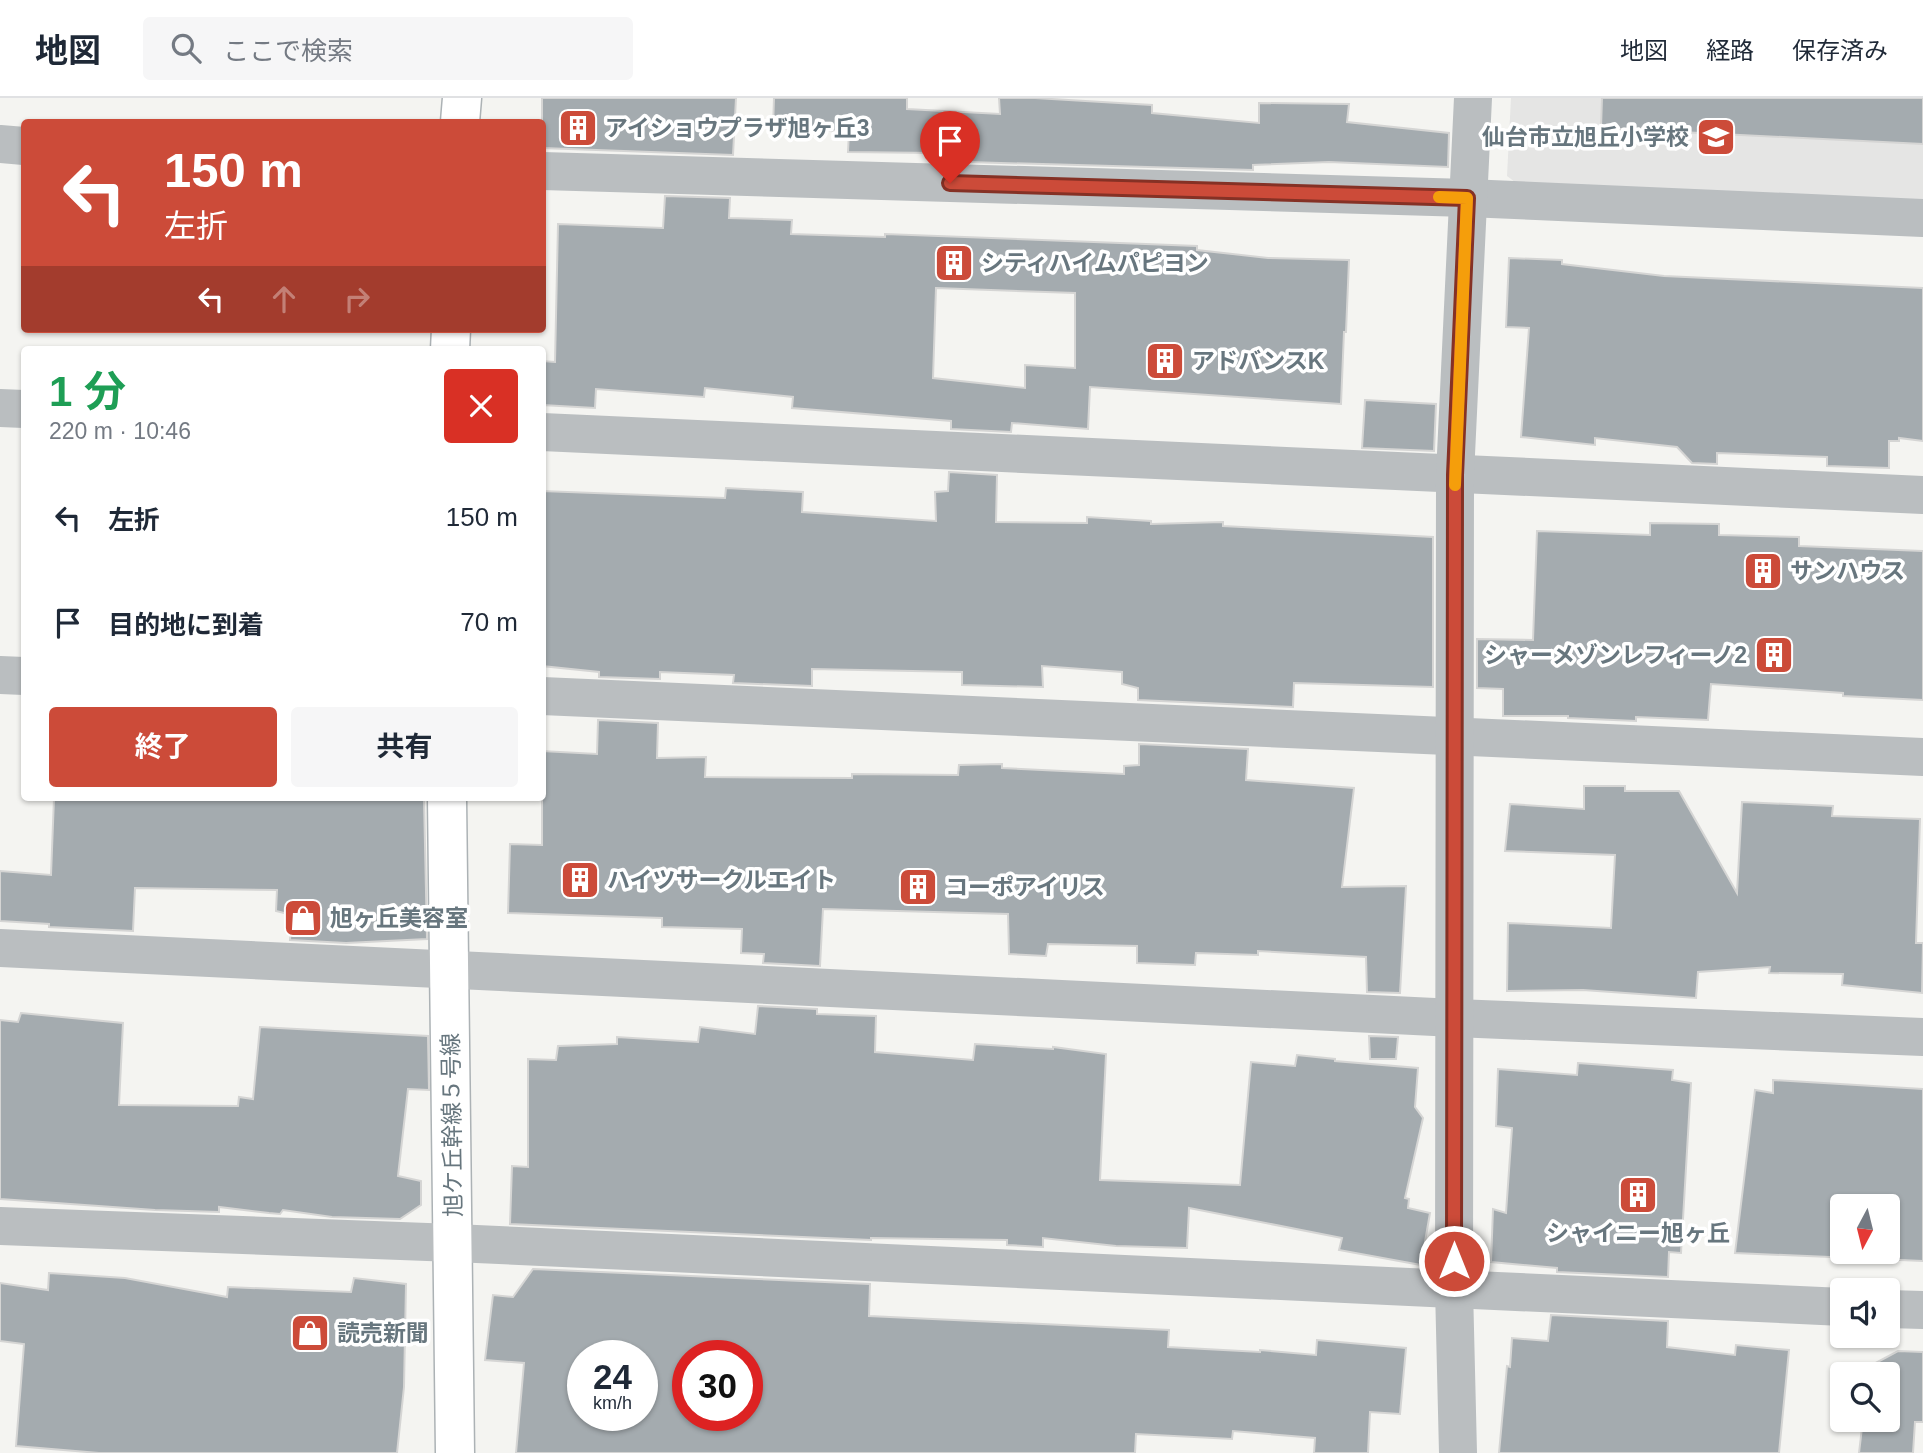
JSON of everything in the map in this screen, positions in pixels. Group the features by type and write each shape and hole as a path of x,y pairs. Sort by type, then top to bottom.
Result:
{"street":[{"path":"460,119 462,98"},
{"path":"1458,1453 1454,1288 1455,475 1473,98"},
{"path":"0,145 21,146"},
{"path":"546,171 1467,198 1923,218"},
{"path":"0,408 21,409"},
{"path":"546,432 1923,495"},
{"path":"0,675 21,676"},
{"path":"546,696 1923,757"},
{"name":"旭ケ丘幹線５号線","path":"447,801 455,1453"},
{"path":"0,948 1455,1018 1923,1037"},
{"path":"0,1226 454,1243 1830,1306"},
{"path":"1900,1309 1923,1310"}],"shaded area":[{"name":"仙台市立旭丘小学校","path":"1511,98 1923,98 1923,203 1523,188 1507,176"}],"building":[{"path":"542,98 736,98 733,155 546,148 546,119 542,119"},
{"path":"774,98 907,98 907,109 1000,114 999,98 1035,98 1152,105 1152,113 1259,123 1259,103 1349,104 1347,122 1449,133 1448,167 1329,162 1253,165 1253,170 933,161 934,153 848,152 849,132 773,128"},
{"path":"1602,98 1923,98 1923,144 1601,128"},
{"path":"665,196 730,198 729,218 792,220 791,234 885,237 885,234 1197,246 1197,250 1268,258 1349,260 1341,404 1090,387 1088,429 1012,423 1011,432 951,429 951,421 792,408 793,397 705,388 704,397 596,389 595,408 546,405 546,361 555,362 558,224 663,228","holes":["936,288 1075,293 1075,368 1025,365 1025,388 933,378"]},
{"path":"1509,258 1562,260 1562,264 1664,276 1923,288 1923,441 1899,438 1899,441 1889,441 1889,468 1827,466 1827,457 1717,453 1717,464 1692,463 1677,447 1595,438 1595,445 1521,437 1529,328 1506,327"},
{"path":"1365,400 1436,404 1434,451 1362,448"},
{"path":"949,472 997,475 996,522 1087,523 1087,517 1151,521 1151,524 1223,522 1223,526 1433,537 1433,687 1294,683 1293,707 1138,700 1138,688 1122,684 1122,672 1042,666 1043,687 962,685 962,672 812,669 812,686 733,683 734,675 660,672 660,679 599,677 599,672 546,666 546,491 725,498 726,488 803,492 802,512 936,521 935,492 948,491"},
{"path":"1650,523 1719,524 1719,535 1799,537 1799,546 1923,551 1923,700 1711,684 1708,720 1636,717 1636,721 1568,716 1503,716 1503,689 1477,688 1477,639 1533,640 1537,531 1650,535"},
{"path":"598,720 658,723 657,758 706,757 705,777 852,778 852,774 958,775 959,765 1002,764 1002,768 1124,774 1124,766 1139,765 1139,744 1248,749 1246,780 1354,788 1342,887 1406,886 1400,993 1367,992 1366,957 1258,951 1258,955 1196,953 1195,965 1137,963 1137,946 1048,944 1046,956 1009,954 1008,914 823,909 820,966 763,963 764,954 741,953 742,929 662,927 662,918 508,913 510,844 542,845 542,801 546,801 546,751 597,754"},
{"path":"1584,786 1625,786 1625,791 1679,791 1737,893 1742,802 1833,806 1832,816 1920,819 1916,943 1923,943 1922,993 1842,985 1843,974 1769,973 1770,967 1698,972 1696,998 1583,990 1507,991 1508,923 1611,928 1615,855 1505,851 1510,804 1584,809"},
{"path":"54,801 424,801 427,939 346,943 290,940 292,915 276,911 277,890 135,888 133,931 49,927 49,924 0,921 0,871 51,875"},
{"path":"758,1006 817,1009 817,1014 876,1016 875,1052 973,1060 975,1044 1053,1047 1106,1054 1100,1180 1240,1185 1251,1062 1295,1066 1297,1055 1418,1068 1415,1107 1423,1118 1405,1198 1409,1199 1408,1208 1430,1213 1421,1265 1339,1250 1342,1238 1189,1208 1187,1248 1116,1246 1043,1238 1043,1247 1007,1245 1007,1240 871,1240 510,1224 512,1166 528,1167 528,1059 556,1060 558,1046 617,1044 617,1037 698,1042 700,1027 755,1034"},
{"path":"21,1013 123,1023 119,1105 238,1106 239,1097 253,1099 260,1027 428,1036 429,1090 408,1089 398,1176 421,1181 421,1205 400,1219 332,1217 283,1210 280,1214 219,1207 219,1212 155,1210 0,1199 0,1020 18,1022"},
{"path":"1369,1036 1398,1037 1396,1059 1370,1059"},
{"path":"1578,1063 1673,1070 1672,1080 1691,1083 1681,1253 1669,1252 1668,1277 1557,1272 1557,1268 1491,1262 1493,1209 1506,1213 1512,1128 1496,1126 1498,1069 1577,1075"},
{"path":"1773,1080 1923,1089 1923,1261 1900,1260 1900,1194 1830,1194 1830,1257 1735,1253 1755,1090 1773,1093"},
{"path":"533,1269 870,1284 869,1316 1169,1330 1168,1347 1316,1355 1317,1340 1406,1348 1400,1414 1370,1412 1368,1453 1314,1453 1315,1438 1233,1431 1232,1439 1136,1434 1135,1453 516,1453 524,1363 485,1360 493,1295 513,1297"},
{"path":"49,1273 125,1278 227,1297 228,1287 351,1292 354,1278 406,1284 404,1387 397,1453 99,1453 16,1446 24,1344 0,1341 0,1283 48,1290"},
{"path":"1551,1315 1668,1321 1667,1347 1735,1355 1736,1345 1789,1350 1779,1453 1499,1453 1512,1338 1548,1341"},
{"path":"1898,1351 1923,1352 1923,1422 1915,1422 1913,1453 1859,1453 1861,1432 1900,1432 1900,1362 1877,1362"}],"slow traffic":[{"path":"1439,197 1467,198 1455,485"}],"place":[{"name":"アイショウプラザ旭ヶ丘3","path":"578,128"},
{"name":"仙台市立旭丘小学校","path":"1716,137"},
{"name":"シティハイムパピヨン","path":"954,263"},
{"name":"アドバンスK","path":"1165,361"},
{"name":"サンハウス","path":"1763,571"},
{"name":"シャーメゾンレフィーノ2","path":"1774,655"},
{"name":"ハイツサークルエイト","path":"580,880"},
{"name":"コーポアイリス","path":"918,887"},
{"name":"旭ヶ丘美容室","path":"303,918"},
{"name":"シャイニー旭ヶ丘","path":"1638,1195"},
{"name":"読売新聞","path":"310,1333"}],"route":[{"path":"950,183 1467,198 1455,475 1454,1261"}]}
